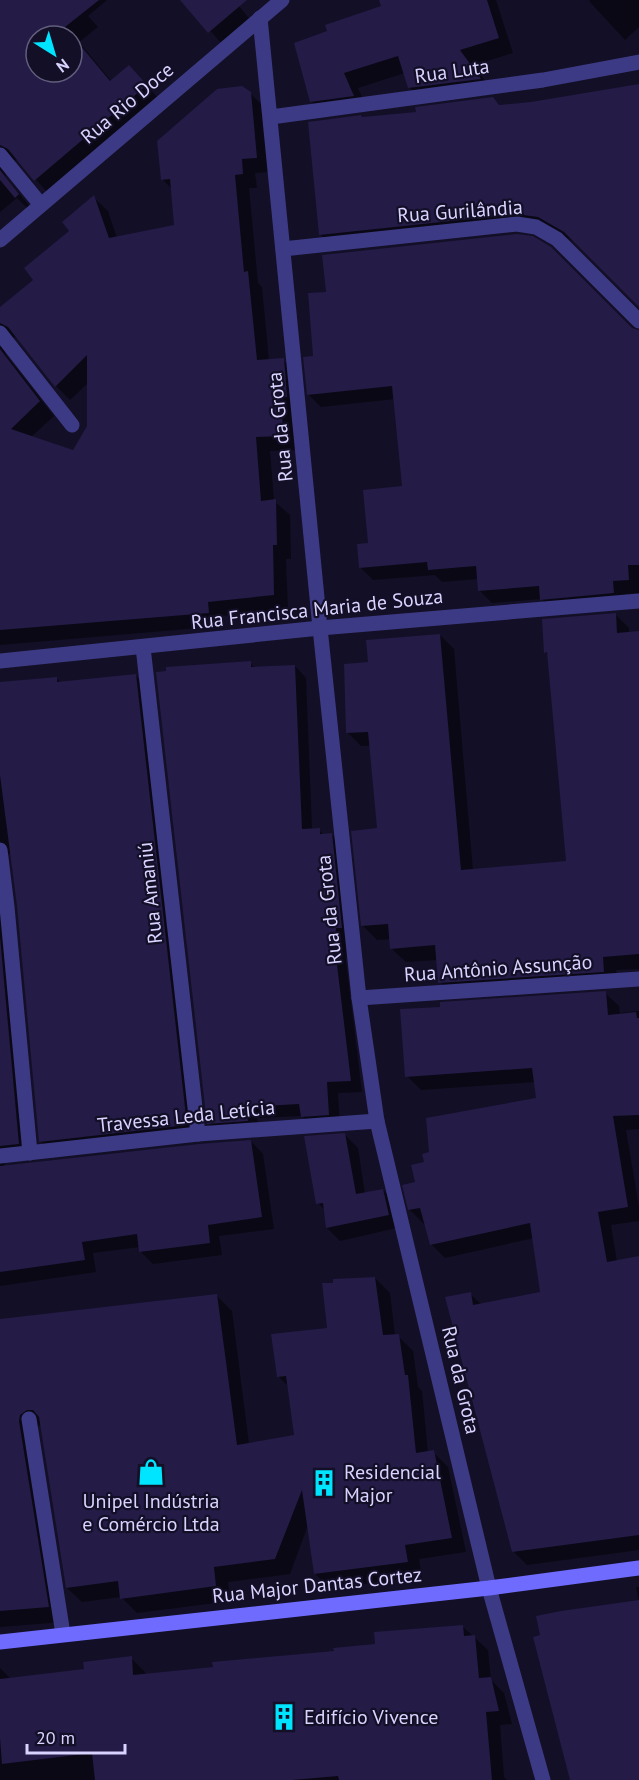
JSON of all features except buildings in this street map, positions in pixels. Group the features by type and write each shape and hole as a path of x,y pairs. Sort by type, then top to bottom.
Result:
{"street":[{"name":"Rua Rio Doce","path":"0,240 282,0"},
{"name":"Rua da Grota","path":"260,18 359,998 377,1120 489,1588 543,1780"},
{"name":"Rua Luta","path":"271,117 543,80 639,62"},
{"path":"0,155 42,204"},
{"name":"Rua Gurilândia","path":"283,249 517,224 536,227 556,239 639,321"},
{"path":"0,333 72,425"},
{"name":"Rua Francisca Maria de Souza","path":"0,661 320,628 639,601"},
{"name":"Rua Amaniú","path":"143,647 198,1134"},
{"path":"0,850 30,1153"},
{"name":"Rua Antônio Assunção","path":"359,998 639,979"},
{"name":"Travessa Leda Letícia","path":"0,1156 198,1134 377,1120"},
{"path":"29,1419 63,1634"},
{"name":"Rua Major Dantas Cortez","path":"0,1642 489,1588 639,1568"}],"place":[{"name":"Unipel Indústria e Comércio Ltda","path":"151,1472"},
{"name":"Residencial Major","path":"324,1483"},
{"name":"Edifício Vivence","path":"284,1717"}]}
